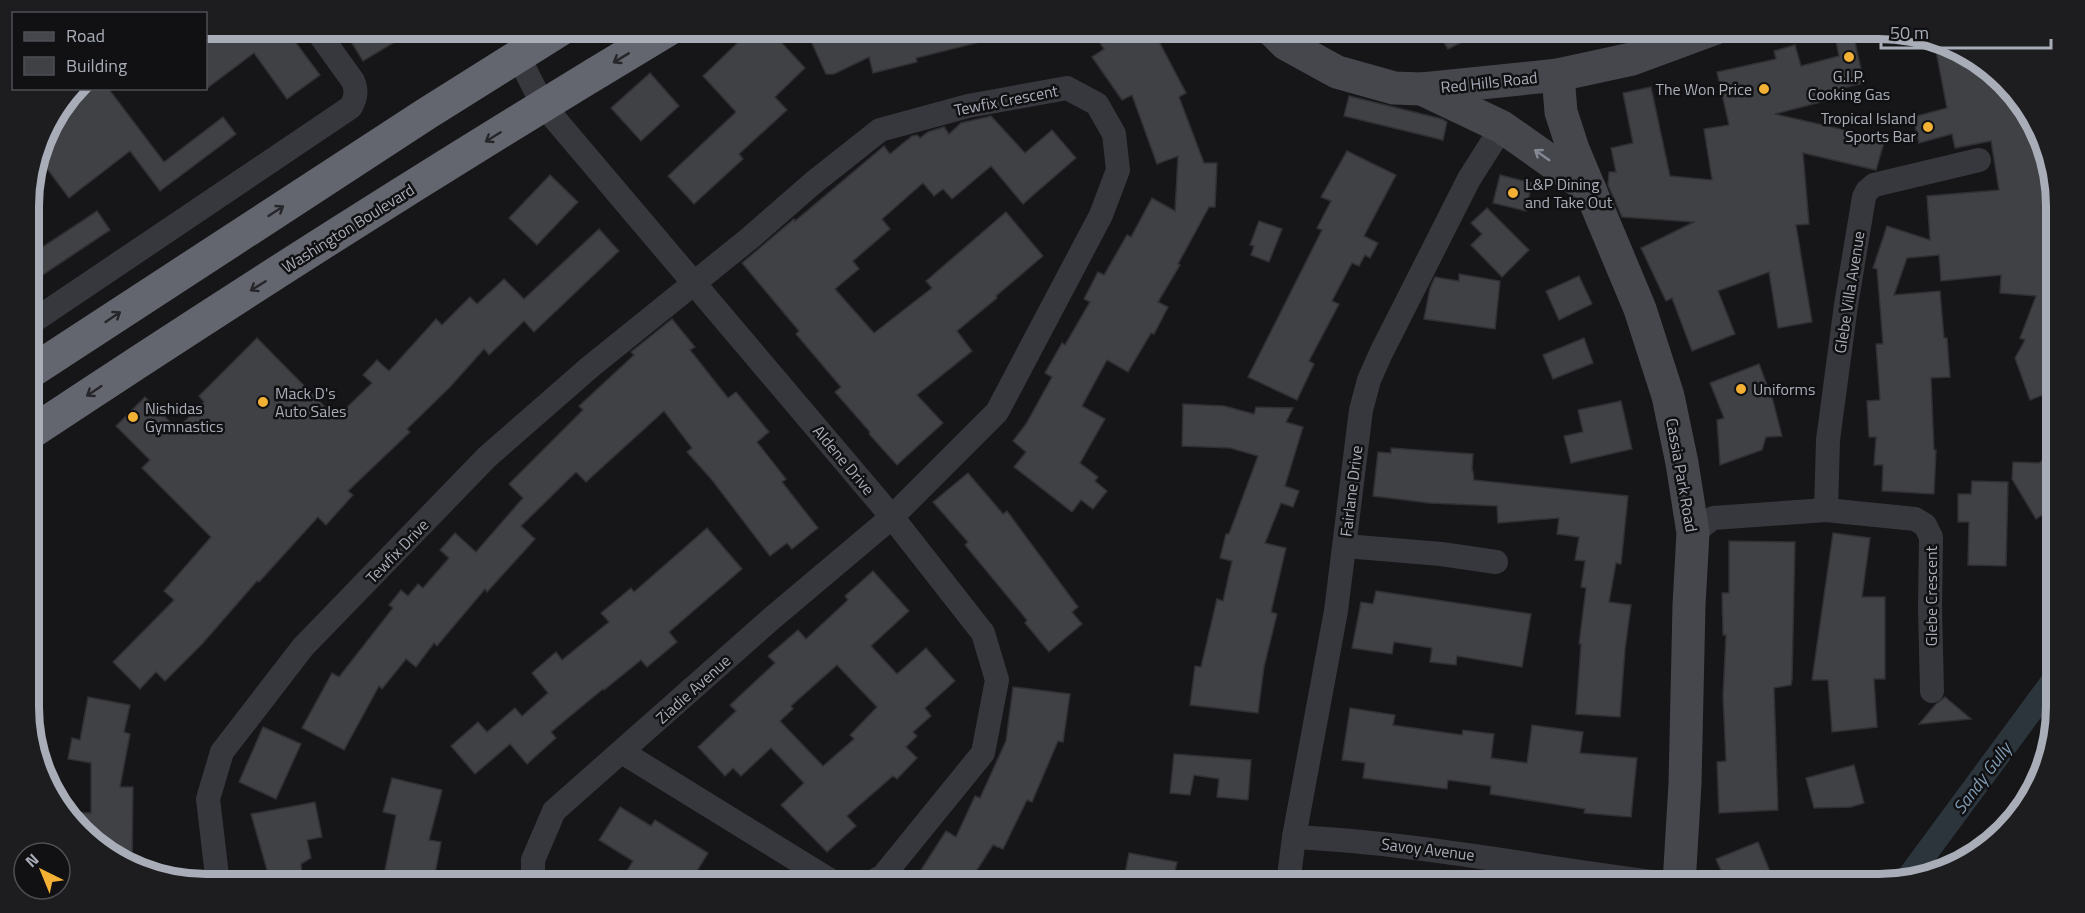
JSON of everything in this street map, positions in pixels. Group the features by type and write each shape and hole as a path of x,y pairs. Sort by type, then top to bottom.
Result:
{"highway":[{"path":"39,366 545,39"},
{"name":"Washington Boulevard","path":"39,427 150,354 543,105 653,39"}],"main road":[{"name":"Red Hills Road","path":"1281,39 1337,72 1394,88 1422,89 1558,75 1632,58 1685,39"},
{"name":"Cassia Park Road","path":"1558,75 1561,112 1573,149 1640,309 1668,396 1693,532 1685,784 1680,874"},
{"path":"1494,81 1502,126"},
{"path":"1422,89 1502,126 1590,189"},
{"path":"1502,126 1523,127 1561,112"}],"street":[{"path":"39,317 351,106 356,97 354,81 323,39"},
{"name":"Aldene Drive","path":"518,56 543,105 892,517 983,633 997,680 983,753 885,874"},
{"name":"Tewfix Crescent","path":"694,282 880,130 968,106 1067,88 1097,104 1114,134 1118,170 1101,215 997,412 892,517"},
{"name":"Fairlane Drive","path":"1289,874 1294,837 1336,611 1361,410 1369,380 1469,179 1502,126"},
{"name":"Glebe Villa Avenue","path":"1826,510 1828,440 1846,304 1864,197 1874,185 1979,160"},
{"name":"Tewfix Drive","path":"217,874 208,799 222,752 303,647 487,457 590,367 694,282"},
{"name":"Glebe Crescent","path":"1693,532 1713,518 1826,510 1915,519 1924,525 1931,537 1932,691"},
{"name":"Ziadie Avenue","path":"533,874 532,860 554,811 771,619 892,517"},
{"path":"1345,546 1441,554 1496,562"},
{"path":"622,752 820,874"},
{"name":"Savoy Avenue","path":"1294,837 1347,839 1472,854 1591,874"}],"building":[{"path":"207,39 293,39 320,75 287,99 254,53 207,88"},
{"path":"349,39 400,39 363,61"},
{"path":"742,39 778,39 805,68 775,97 787,110 739,154 743,159 694,204 668,176 736,112 703,76"},
{"path":"810,39 992,39 916,58 917,62 873,73 869,57 834,74 826,74"},
{"path":"1097,39 1158,39 1186,93 1179,97 1204,163 1217,163 1215,207 1209,207 1178,264 1180,265 1158,302 1168,307 1154,334 1151,333 1128,372 1107,360 1082,406 1105,419 1080,463 1098,477 1095,481 1107,491 1093,509 1081,500 1072,512 1014,467 1026,452 1013,441 1026,424 1052,377 1045,373 1062,343 1065,345 1090,302 1084,299 1098,272 1104,275 1127,235 1131,237 1152,198 1175,211 1178,156 1157,164 1132,95 1122,100 1092,57 1104,49"},
{"path":"1442,39 1468,39 1448,49"},
{"path":"1836,39 1854,39 1864,83 1838,89 1840,97 1775,114 1885,139 1876,170 1803,153 1809,224 1796,225 1812,322 1778,328 1769,272 1718,291 1735,334 1692,351 1672,298 1666,301 1641,248 1694,222 1622,217 1608,185 1609,172 1616,172 1611,148 1633,143 1623,93 1651,87 1670,176 1712,180 1704,129 1729,125 1717,72 1776,59 1774,51 1795,45 1801,66 1839,56"},
{"path":"1936,51 1963,61 1966,68 1971,67 1997,88 2024,122 2040,163 2045,184 2046,206 2046,394 2030,400 2015,358 2025,340 2020,338 2036,296 2000,293 2001,275 1941,281 1939,255 1907,258 1894,295 1940,291 1950,377 1931,378 1934,450 1936,450 1934,494 1882,491 1883,465 1874,465 1876,437 1869,437 1867,401 1880,400 1876,344 1883,344 1877,269 1873,268 1887,226 1930,240 1927,196 1999,190 1991,141 1955,148 1952,134 1919,143 1913,117 1947,108"},
{"path":"650,73 679,106 641,141 611,108"},
{"path":"86,90 110,90 164,162 223,117 236,134 160,191 130,151 69,198 44,165 56,132 67,113"},
{"path":"1349,96 1442,119 1447,122 1443,140 1344,116"},
{"path":"991,116 1025,153 1052,130 1076,158 1023,204 991,166 952,199 943,189 934,196 923,183 882,219 890,229 853,261 859,269 835,289 874,333 932,288 926,281 1006,212 1043,256 957,331 972,351 917,395 943,423 897,465 835,392 841,387 796,334 799,331 742,263 884,146 890,154 912,136 917,135 920,138 928,132 944,127 949,134 961,123"},
{"path":"1347,151 1396,175 1364,236 1378,243 1370,258 1365,255 1359,266 1352,263 1332,301 1339,304 1309,361 1314,364 1297,400 1248,377 1322,230 1317,228 1331,201 1321,197"},
{"path":"550,175 578,202 537,245 509,218"},
{"name":"L&P Dining and Take Out","path":"1500,175 1532,183 1526,211 1493,203"},
{"path":"1487,208 1529,250 1502,277 1471,245 1482,234 1471,223"},
{"path":"97,211 110,230 39,277 39,249"},
{"path":"1259,221 1282,229 1269,262 1251,255 1254,246 1250,245"},
{"path":"599,229 619,251 534,332 524,321 489,355 484,349 450,387 407,429 410,432 348,491 353,495 326,525 318,517 259,582 257,581 203,643 165,681 156,672 140,689 113,662 174,600 164,591 211,537 142,468 150,460 116,426 145,397 177,429 204,402 199,396 257,338 336,418 372,383 363,375 377,360 389,371 436,319 442,325 470,297 477,304 504,279 524,299"},
{"path":"1459,274 1500,281 1495,329 1424,319 1430,288 1435,277 1459,281"},
{"path":"1579,276 1592,304 1559,320 1546,291"},
{"path":"672,319 695,347 690,350 728,398 736,392 769,432 757,442 786,479 782,482 818,528 792,549 787,543 770,556 712,480 687,452 692,448 664,411 586,482 576,472 521,526 535,539 487,592 485,589 437,646 434,643 416,667 406,659 382,689 379,686 344,750 302,728 332,673 339,677 393,608 389,605 401,590 408,596 418,584 423,588 449,558 440,550 455,533 476,552 523,498 509,484 583,410 579,406 634,355 631,352"},
{"path":"1584,338 1593,363 1553,379 1543,355"},
{"path":"1759,364 1773,401 1782,436 1766,437 1762,450 1720,465 1717,420 1724,418 1710,383"},
{"path":"1621,401 1632,449 1571,463 1564,436 1583,432 1578,410"},
{"path":"1183,404 1224,406 1254,414 1256,407 1293,408 1286,422 1303,427 1285,486 1299,491 1293,507 1281,503 1265,543 1286,548 1271,612 1277,614 1264,667 1258,713 1190,705 1195,666 1201,667 1217,599 1223,601 1232,561 1220,558 1226,534 1229,534 1258,456 1230,448 1182,446"},
{"path":"1391,448 1473,454 1474,480 1628,496 1621,564 1616,563 1609,602 1631,605 1620,717 1576,714 1581,644 1579,644 1586,588 1581,587 1585,561 1575,560 1579,537 1557,534 1559,518 1498,523 1497,506 1429,503 1373,496 1378,452 1391,453"},
{"path":"2046,457 2046,512 2036,519 2012,479 2013,462 2039,463"},
{"path":"968,473 1003,514 1007,511 1078,607 1072,612 1082,624 1049,652 1025,623 1027,620 965,545 968,542 933,502"},
{"path":"1972,481 2008,482 2006,566 1968,565 1969,522 1958,522 1958,494 1971,494"},
{"path":"707,528 742,569 669,632 677,642 647,667 641,660 603,689 551,732 556,738 527,764 510,744 475,774 451,746 478,722 487,732 515,708 522,716 548,693 532,673 556,652 562,660 609,622 601,613 631,588 634,592"},
{"path":"1833,533 1870,538 1862,597 1885,597 1885,679 1874,679 1877,727 1832,732 1828,680 1812,680"},
{"path":"1729,541 1795,542 1792,680 1791,685 1774,688 1778,810 1719,813 1717,762 1726,761 1723,696 1726,635 1723,635 1722,593 1729,593"},
{"path":"873,571 909,611 871,646 897,674 926,648 955,681 925,708 931,716 913,732 917,736 906,747 917,758 897,779 893,776 847,816 856,826 827,852 781,805 804,783 771,748 741,776 733,768 725,776 698,747 736,711 730,705 775,663 768,656 798,630 806,639 848,600 845,596","holes":["837,665 877,707 850,735 854,739 823,766 780,721 793,709 791,706"]},
{"path":"1376,591 1531,614 1522,667 1457,656 1456,665 1430,662 1432,648 1394,642 1392,654 1352,648 1361,602 1373,604"},
{"path":"1013,687 1070,694 1063,742 1058,741 1032,802 1027,800 1003,849 993,845 974,874 918,874 946,831 956,837 975,796 980,798 1006,741"},
{"path":"88,697 130,705 124,732 130,734 120,787 133,787 132,857 104,839 77,812 91,813 91,763 68,759 72,738 80,740"},
{"path":"1945,697 1971,719 1919,724 1936,704"},
{"path":"1350,708 1395,715 1393,725 1462,735 1463,730 1494,734 1491,758 1527,763 1532,725 1583,732 1580,753 1637,758 1631,817 1584,813 1585,809 1490,794 1491,786 1448,780 1447,789 1363,778 1365,763 1342,760"},
{"path":"263,727 301,744 276,799 239,782"},
{"path":"1174,754 1251,760 1248,800 1217,797 1219,779 1194,775 1190,795 1170,793"},
{"path":"1854,765 1864,803 1851,807 1814,808 1806,778"},
{"path":"392,778 442,790 429,840 441,842 435,874 407,874 385,870 396,815 383,812"},
{"path":"315,802 322,837 307,840 311,858 301,864 302,874 268,874 251,814"},
{"path":"620,807 651,826 655,820 708,853 695,874 625,874 633,861 599,840"},
{"path":"1758,842 1771,874 1723,874 1716,859"},
{"path":"1129,853 1177,862 1174,874 1125,874"}],"waterway":[{"name":"Sandy Gully","path":"1913,871 2046,691"}],"place":[{"name":"G.I.P. Cooking Gas","path":"1849,57"},
{"name":"The Won Price","path":"1764,89"},
{"name":"Tropical Island Sports Bar","path":"1928,127"},
{"name":"L&P Dining and Take Out","path":"1513,193"},
{"name":"Uniforms","path":"1741,389"},
{"name":"Mack D's Auto Sales","path":"263,402"},
{"name":"Nishidas Gymnastics","path":"133,417"}]}
